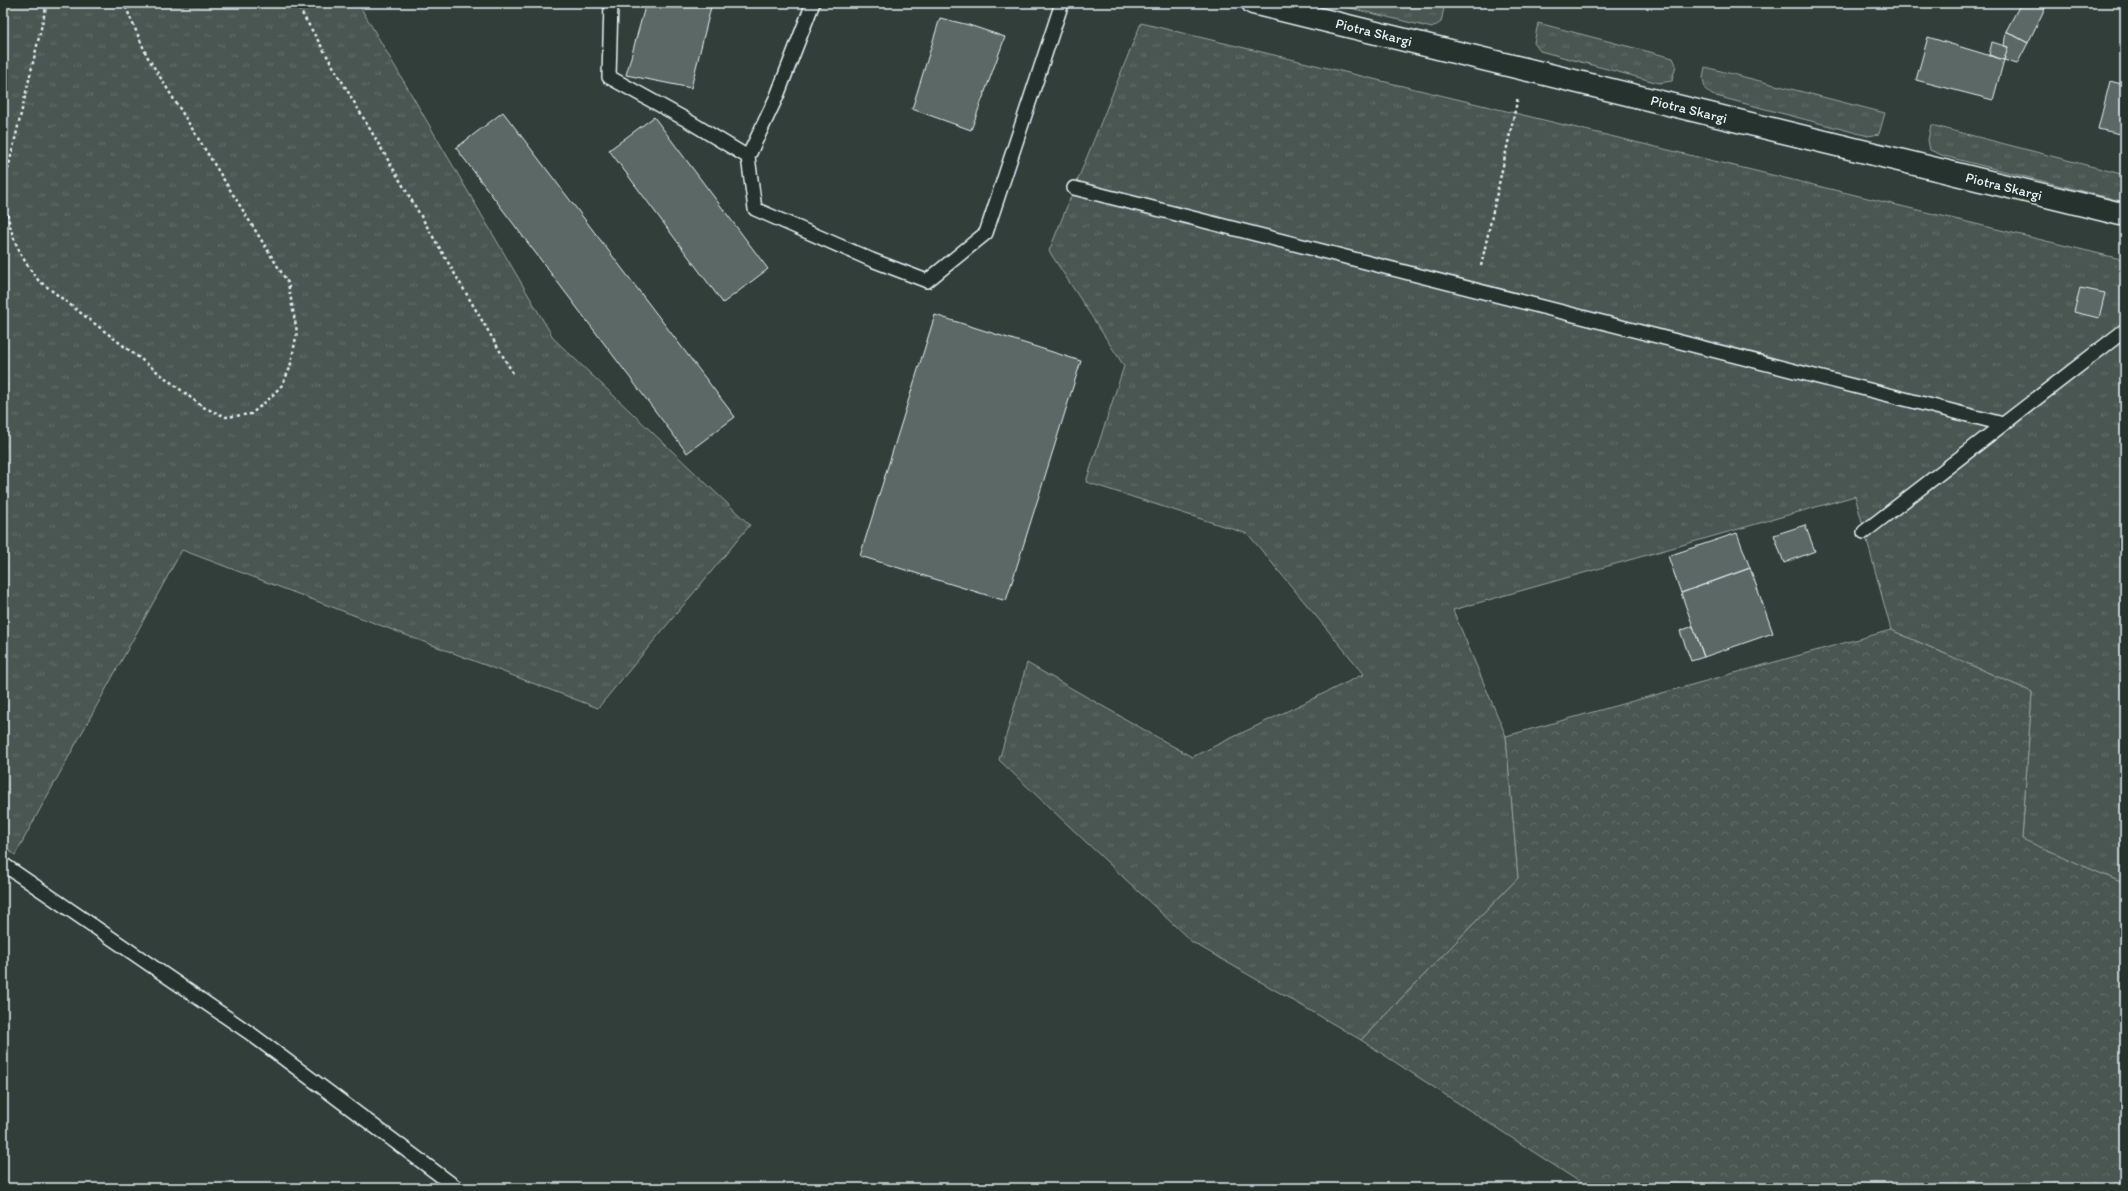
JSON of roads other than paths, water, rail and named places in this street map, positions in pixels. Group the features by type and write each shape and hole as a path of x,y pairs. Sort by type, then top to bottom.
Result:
{"street":[{"name":"Piotra Skargi","path":"1253,3 2125,215"}],"lane":[{"path":"611,3 609,77 685,118 748,157"},
{"path":"813,3 777,96 748,157 755,209 872,260 927,280 986,233 1062,3"},
{"path":"1074,188 2003,424"},
{"path":"1864,532 2125,330"},
{"path":"3,864 251,1034 457,1188"}]}
